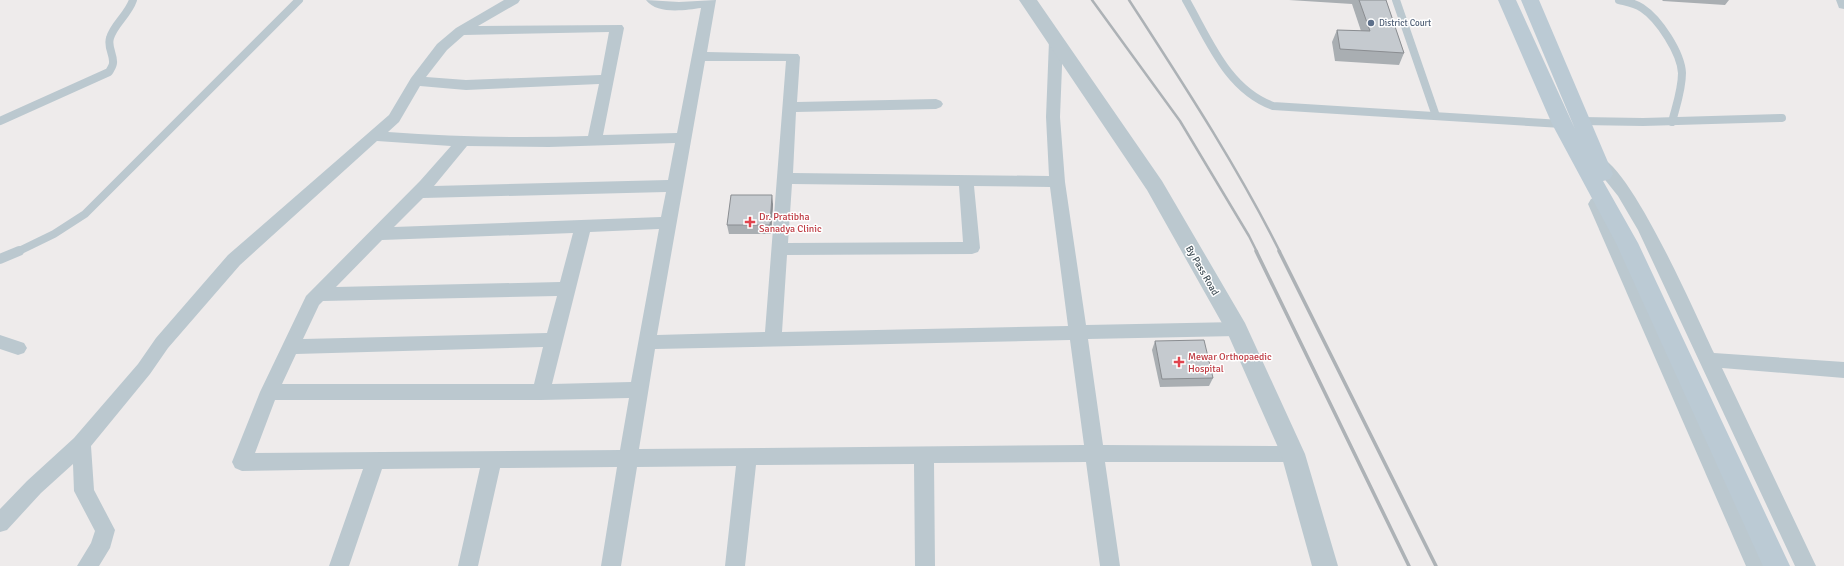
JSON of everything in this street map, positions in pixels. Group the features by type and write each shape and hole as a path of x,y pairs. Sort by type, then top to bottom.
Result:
{"main road":[{"path":"1507,0 1562,124 1596,171"},
{"path":"1530,0 1581,121 1596,171 1627,243 1778,566"},
{"path":"1535,64 1557,65"}],"street":[{"path":"0,523 34,487 81,444 144,369 162,343 234,260 394,118 416,81 442,47 461,31 513,0"},
{"path":"611,566 667,223 708,2 670,6 660,5 653,0"},
{"name":"By Pass Road","path":"1028,0 1155,186 1237,329 1293,454 1325,566"},
{"path":"461,31 617,28 596,140"},
{"path":"1056,41 1053,117 1057,182 1110,566"},
{"path":"698,56 793,57 773,339"},
{"path":"416,81 466,84 607,79"},
{"path":"790,107 936,104"},
{"path":"373,136 463,141 549,142 682,138"},
{"path":"463,141 419,192 312,301 269,392 242,462 374,462 1095,453 1293,454"},
{"path":"1759,566 1595,198 1596,171 1620,185 1650,239 1806,566"},
{"path":"785,178 1057,182"},
{"path":"779,249 972,248 966,181"},
{"path":"419,192 674,186"},
{"path":"377,234 667,223"},
{"path":"541,392 583,226"},
{"path":"318,294 567,290"},
{"path":"647,342 1237,329"},
{"path":"291,347 554,340"},
{"path":"0,342 18,348"},
{"path":"1709,360 1844,370"},
{"path":"269,392 541,392 640,390"},
{"path":"81,444 84,491 104,530 104,540 87,566"},
{"path":"924,455 925,566"},
{"path":"735,566 747,458"},
{"path":"468,566 492,460"},
{"path":"339,566 374,462"}],"lane":[{"path":"0,121 101,77 108,72 113,63 108,44 110,37 130,10 133,0"},
{"path":"0,259 41,242 66,229 85,214 300,0"},
{"path":"1186,0 1222,62 1243,88 1258,100 1273,106 1562,124"},
{"path":"1396,0 1436,116"},
{"path":"1619,0 1637,5 1645,10 1654,19 1674,51 1681,66 1681,83 1672,122"},
{"path":"1581,121 1672,122 1782,118"}],"building":[{"path":"1359,0 1386,0 1404,53 1340,49 1337,30 1370,31"},
{"path":"731,195 772,195 770,225 727,225"},
{"path":"1204,340 1213,378 1162,379 1155,341"}],"railway":[{"path":"1092,0 1180,121 1249,236 1257,252"},
{"path":"1129,0 1227,155 1280,252"},
{"path":"1256,251 1409,566"},
{"path":"1279,251 1436,566"}],"place":[{"name":"District Court","path":"1371,23"},
{"name":"Dr. Pratibha Sanadya Clinic","path":"750,222"},
{"name":"Mewar Orthopaedic Hospital","path":"1179,362"}]}
